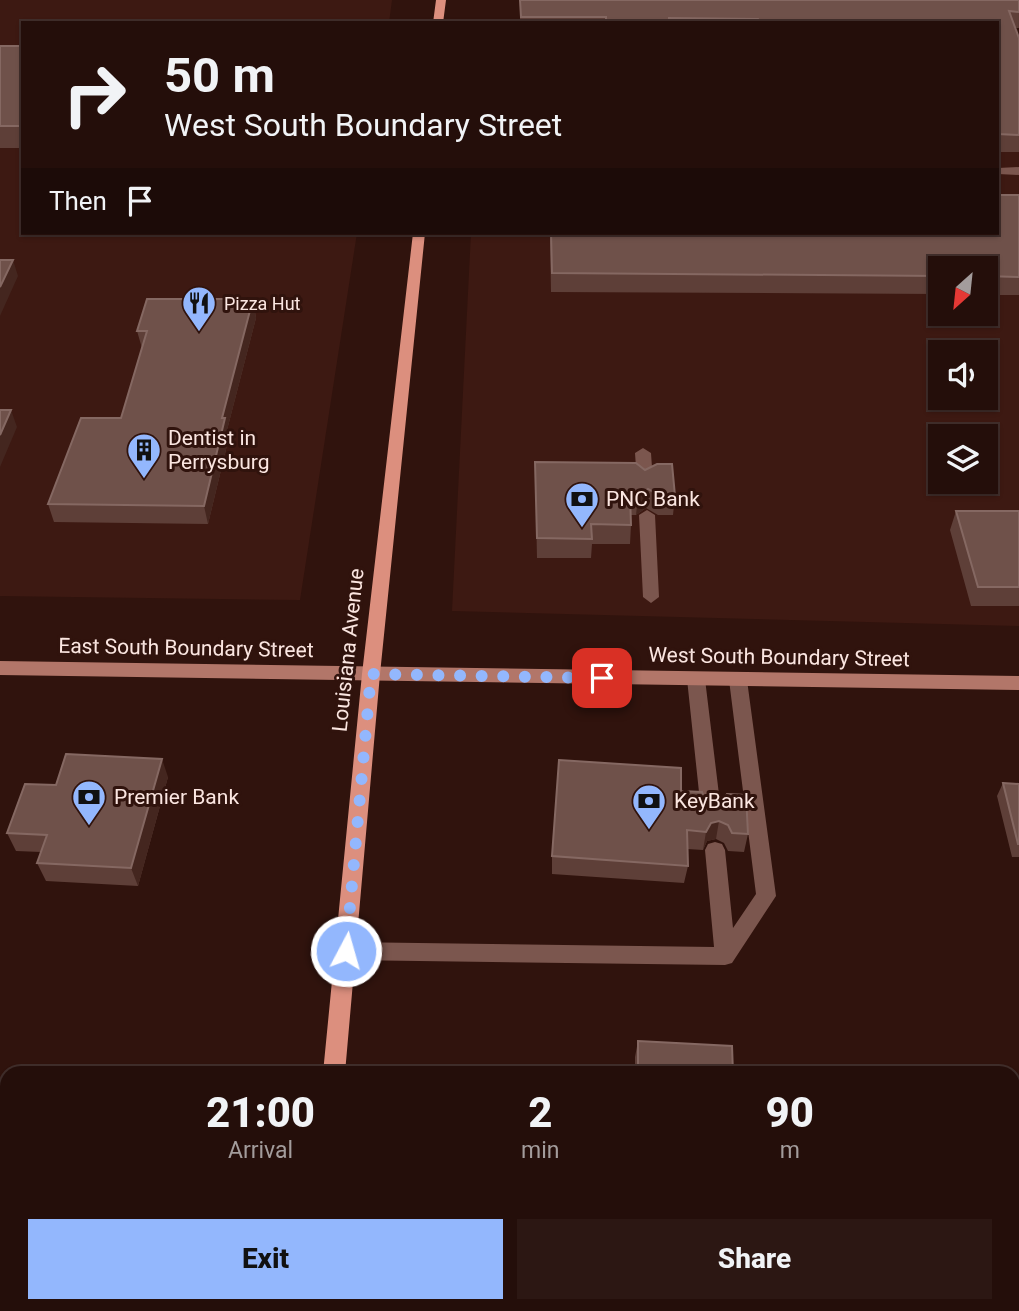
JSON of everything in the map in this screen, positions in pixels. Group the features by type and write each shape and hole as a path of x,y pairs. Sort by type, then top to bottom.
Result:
{"main road":[{"path":"438,21 441,0"},
{"name":"Louisiana Avenue","path":"335,1066 371,674 419,235"}],"street":[{"name":"East South Boundary Street","path":"0,668 371,674"},
{"name":"West South Boundary Street","path":"371,674 1019,683"}],"lane":[{"path":"999,171 1019,171"},
{"path":"643,453 645,482"},
{"path":"647,515 651,597"},
{"path":"696,679 711,811"},
{"path":"725,956 766,896 738,680"},
{"path":"715,850 725,956"},
{"path":"346,951 725,956"}],"shaded area":[{"path":"0,0 392,0 389,21 21,21 21,235 357,235 300,600 0,596"},
{"path":"999,150 1019,150 1019,626 452,611 471,235 999,235"}],"building":[{"path":"520,0 1019,0 1019,12 1009,11 1019,38 1019,135 999,134 999,21 758,21 669,18 669,21 606,21 606,17 521,17"},
{"path":"0,46 21,46 21,126 0,126"},
{"path":"999,195 1019,195 1019,277 998,276 998,256 928,256 928,276 552,273 551,235 999,235"},
{"path":"0,260 13,260 0,287"},
{"path":"147,299 253,299 222,418 225,418 204,506 48,504 81,418 121,418 147,331 137,331"},
{"path":"0,410 11,410 0,435"},
{"name":"PNC Bank","path":"535,462 636,463 645,470 657,464 672,464 675,496 660,496 648,489 638,496 630,496 631,525 591,524 592,539 537,538"},
{"path":"956,511 1019,511 1019,587 978,587"},
{"name":"Premier Bank","path":"66,754 162,759 131,868 37,863 47,835 7,833 25,784 56,785"},
{"name":"KeyBank","path":"559,760 681,768 681,791 702,792 705,800 714,803 722,801 727,794 746,795 748,834 732,833 728,825 719,821 711,823 706,832 687,830 688,866 552,856"},
{"path":"1003,783 1019,784 1019,844 1018,844"},
{"path":"638,1041 732,1046 733,1066 638,1066"}],"place":[{"name":"Pizza Hut","path":"199,333"},
{"name":"Dentist in Perrysburg","path":"144,480"},
{"name":"PNC Bank","path":"582,529"},
{"name":"Premier Bank","path":"89,827"},
{"name":"KeyBank","path":"649,831"}],"route":[{"path":"346,951 371,674 602,678"}]}
